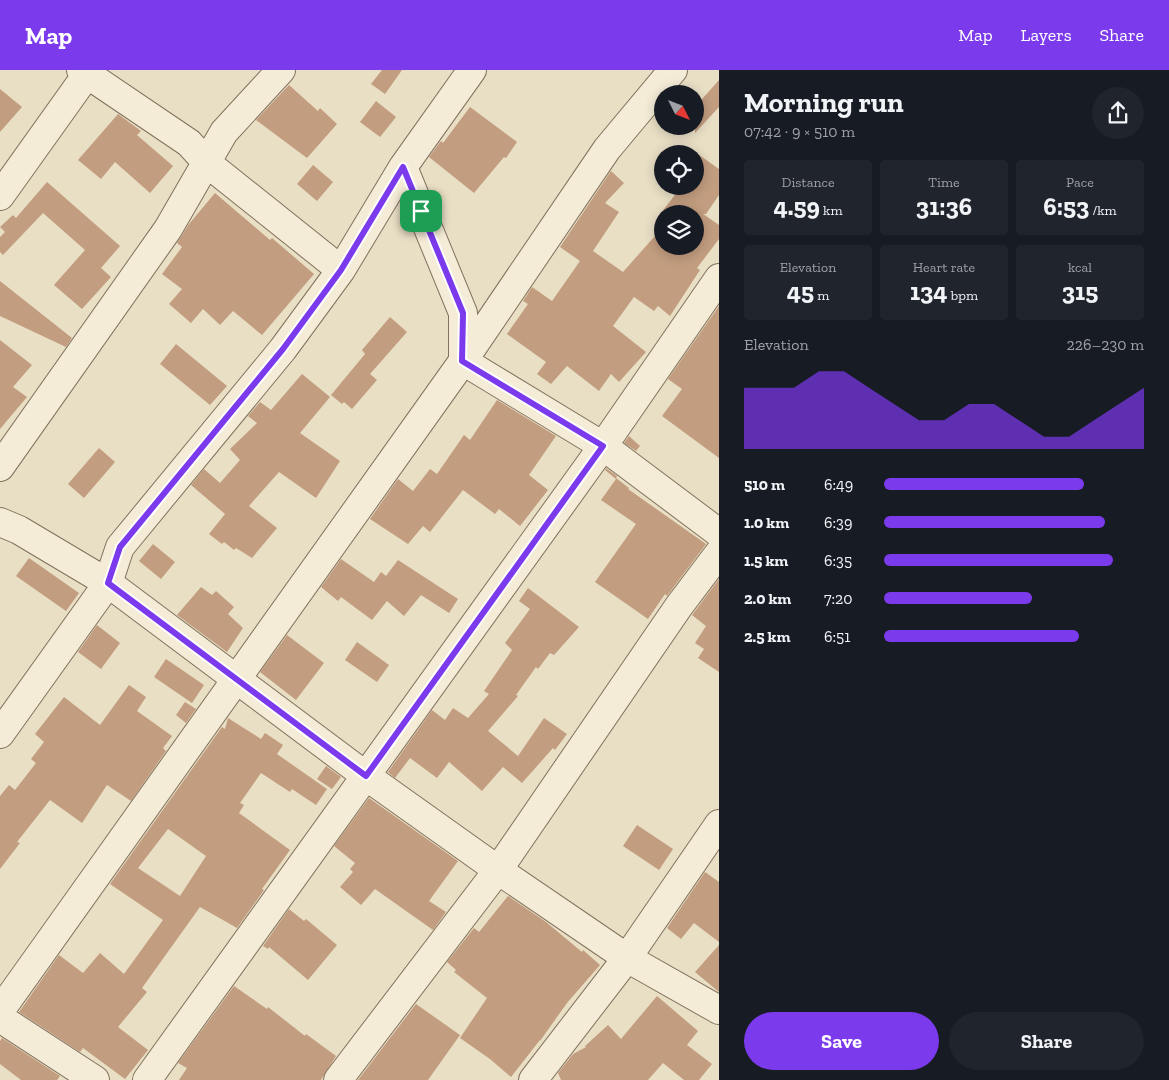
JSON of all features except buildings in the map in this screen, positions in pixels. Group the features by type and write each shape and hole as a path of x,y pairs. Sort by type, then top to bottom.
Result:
{"street":[{"path":"0,467 168,229 224,132 281,70"},
{"path":"0,734 108,583 120,547 283,349 341,270 403,167 472,70"},
{"path":"0,1011 462,361 607,148 673,70"},
{"path":"0,196 86,71 188,143 207,162 341,270"},
{"path":"403,167 463,313 462,361"},
{"path":"147,1080 603,446 719,278"},
{"path":"462,361 603,446 719,534"},
{"path":"0,522 19,530 108,583 366,776 498,870 628,958 719,1010"},
{"path":"338,1080 498,870 679,606 719,552"},
{"path":"535,1079 628,958 719,824"},
{"path":"0,1018 94,1080"}],"route":[{"path":"403,167 421,211 463,313 462,361 603,446 366,776 108,583 120,547 283,349 341,270 403,167"}]}
